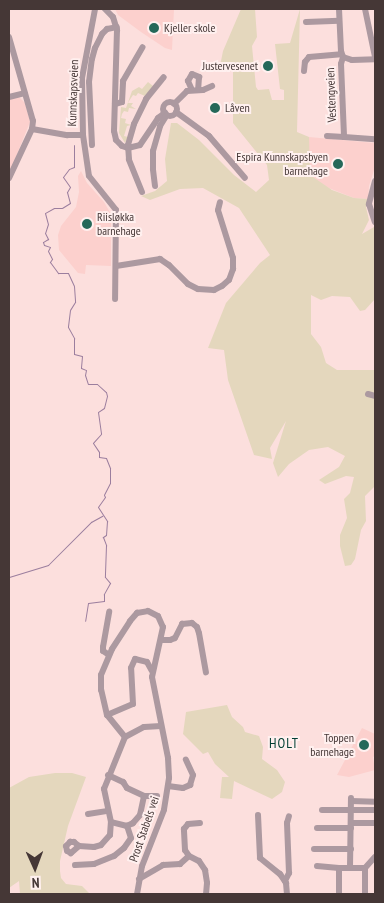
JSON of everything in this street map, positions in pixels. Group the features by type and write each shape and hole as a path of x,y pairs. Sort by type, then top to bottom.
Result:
{"street":[{"name":"Vestengveien","path":"339,9 344,137"},
{"path":"342,56 352,60 375,58 365,9"},
{"path":"95,11 107,11 117,27 114,104 115,138 122,146 128,148 137,147 143,143 158,118 166,114 174,115 176,112"},
{"name":"Kunnskapsveien","path":"32,129 67,135 83,135 82,78 95,11"},
{"path":"306,22 339,20"},
{"path":"92,144 89,82 92,59 102,34 110,28 117,27"},
{"path":"9,37 32,116 32,129 9,178"},
{"path":"114,104 122,102 123,81 143,47"},
{"name":"Vestengveien","path":"304,71 305,62 309,57 342,56"},
{"path":"142,192 129,159 128,148 143,98 164,79"},
{"path":"174,104 183,93 208,89 212,86"},
{"path":"9,97 25,93"},
{"path":"155,186 152,161 153,151 160,126 166,114 165,104 169,102 174,104"},
{"path":"174,104 176,112 209,136 245,178"},
{"path":"83,135 89,176 116,210 116,299"},
{"name":"Vestengveien","path":"327,136 375,139"},
{"path":"374,218 369,204 375,181"},
{"path":"116,266 160,259 198,289 214,290 222,286 229,280 233,262 218,210 220,202"},
{"path":"116,258 130,263"},
{"path":"368,394 375,396"},
{"name":"Prost Stabels vei","path":"124,737 107,715 101,690 101,675 109,655 130,621 142,611 153,612 158,616 164,627 152,671 153,689 168,758 168,786 164,810 142,866 137,894"},
{"name":"Prost Stabels vei","path":"109,655 103,652 102,647 110,612"},
{"path":"161,640 174,638 182,624 192,622 197,627 199,633 206,672"},
{"path":"107,715 133,704 131,668 135,659 147,662 152,671"},
{"path":"79,846 94,847 101,845 110,835 111,822 104,789 124,737 144,727 161,726"},
{"name":"Prost Stabels vei","path":"168,786 183,788 190,785 193,775 186,760"},
{"path":"108,775 123,782 127,788 144,796 157,796"},
{"path":"111,822 127,826 133,823 140,815 144,796"},
{"path":"350,868 351,800 375,802"},
{"path":"322,810 375,810"},
{"path":"88,814 108,811"},
{"path":"258,815 260,858 277,870 285,881 287,894"},
{"path":"285,881 289,873 287,823 289,816"},
{"path":"317,828 375,823"},
{"path":"200,824 188,824 184,829 186,850 189,856 199,861 205,870 206,894"},
{"path":"75,865 94,864 114,856 124,848 131,838 127,826"},
{"path":"314,849 350,849"},
{"name":"Prost Stabels vei","path":"139,879 163,865 180,864 189,856"},
{"path":"365,894 365,868 375,857"},
{"path":"317,866 365,868"},
{"path":"339,868 339,894"}],"shaded area":[{"name":"Kjeller skole","path":"115,9 174,9 172,50 165,48 141,32 118,15"},
{"path":"241,9 255,9 257,37 252,46 256,87 258,90 269,89 272,100 284,100 284,90 280,89 275,44 290,43 300,9 297,132 309,137 310,175 332,190 354,198 368,199 366,207 369,220 362,234 374,227 375,229 375,299 365,310 360,311 350,297 332,296 321,300 311,295 311,334 321,347 326,363 337,370 375,370 375,486 365,496 366,521 361,530 355,559 351,565 345,566 340,546 340,535 347,518 344,499 350,493 354,477 346,476 325,484 319,480 339,467 345,456 328,447 309,450 289,464 278,477 273,463 286,421 270,448 272,459 254,455 228,380 224,350 208,348 226,303 260,263 270,255 239,208 203,188 180,189 150,200 141,196 155,191 167,181 165,159 171,123 177,123 199,140 234,175 256,192 269,180 267,165 233,123 233,71 219,71 223,51"},
{"path":"148,82 153,86 145,96 138,93 136,96 133,95 128,103 133,103 131,106 136,109 129,108 128,112 124,111 122,114 121,118 126,119 125,123 131,125 127,126 124,136 128,137 125,143 119,133 121,107 126,108 132,91 139,87 142,89"},
{"path":"19,97 25,103 30,122 9,174 9,99"},
{"name":"Espira Kunnskapsbyen barnehage","path":"298,136 375,143 375,167 369,186 368,199 354,198 306,179"},
{"name":"Riisløkka barnehage","path":"81,171 87,183 104,202 111,214 111,266 86,265 85,274 78,273 59,250 58,235 61,226 76,207 79,192 78,176"},
{"path":"227,705 232,717 243,727 245,732 259,736 263,747 262,759 277,770 285,782 282,792 272,799 234,781 232,799 220,798 222,777 229,777 215,764 208,752 203,754 183,734 186,712"},
{"name":"Toppen barnehage","path":"362,728 375,734 375,756 373,757 375,770 349,777 337,775"},
{"path":"55,773 72,773 86,777 68,826 60,861 60,871 61,878 66,884 82,886 90,894 20,894 19,881 9,888 9,788 29,777"}],"waterway":[{"path":"74,145 74,167 69,169 63,177 70,187 67,192 70,203 62,208 54,208 45,213 48,224 45,233 48,239 43,242 44,245 50,247 48,251 52,259 50,262 58,273 68,273 74,286 75,302 70,310 68,327 74,338 74,354 82,356 81,368 86,370 85,375 88,384 97,384 106,392 107,396 104,408 98,412 101,434 93,443 99,452 99,457 106,458 110,468 110,483 104,495 105,497 98,507 107,521 106,535 103,537 106,545 105,577 110,583 104,594 104,601 88,603 85,621"},
{"path":"9,577 48,565 91,522 102,516"}],"place":[{"name":"Kjeller skole","path":"154,28"},
{"name":"Justervesenet","path":"268,66"},
{"name":"Låven","path":"215,108"},
{"name":"Espira Kunnskapsbyen barnehage","path":"338,164"},
{"name":"Riisløkka barnehage","path":"87,224"},
{"name":"Toppen barnehage","path":"364,745"}],"district":[{"name":"HOLT","path":"284,743"}]}
